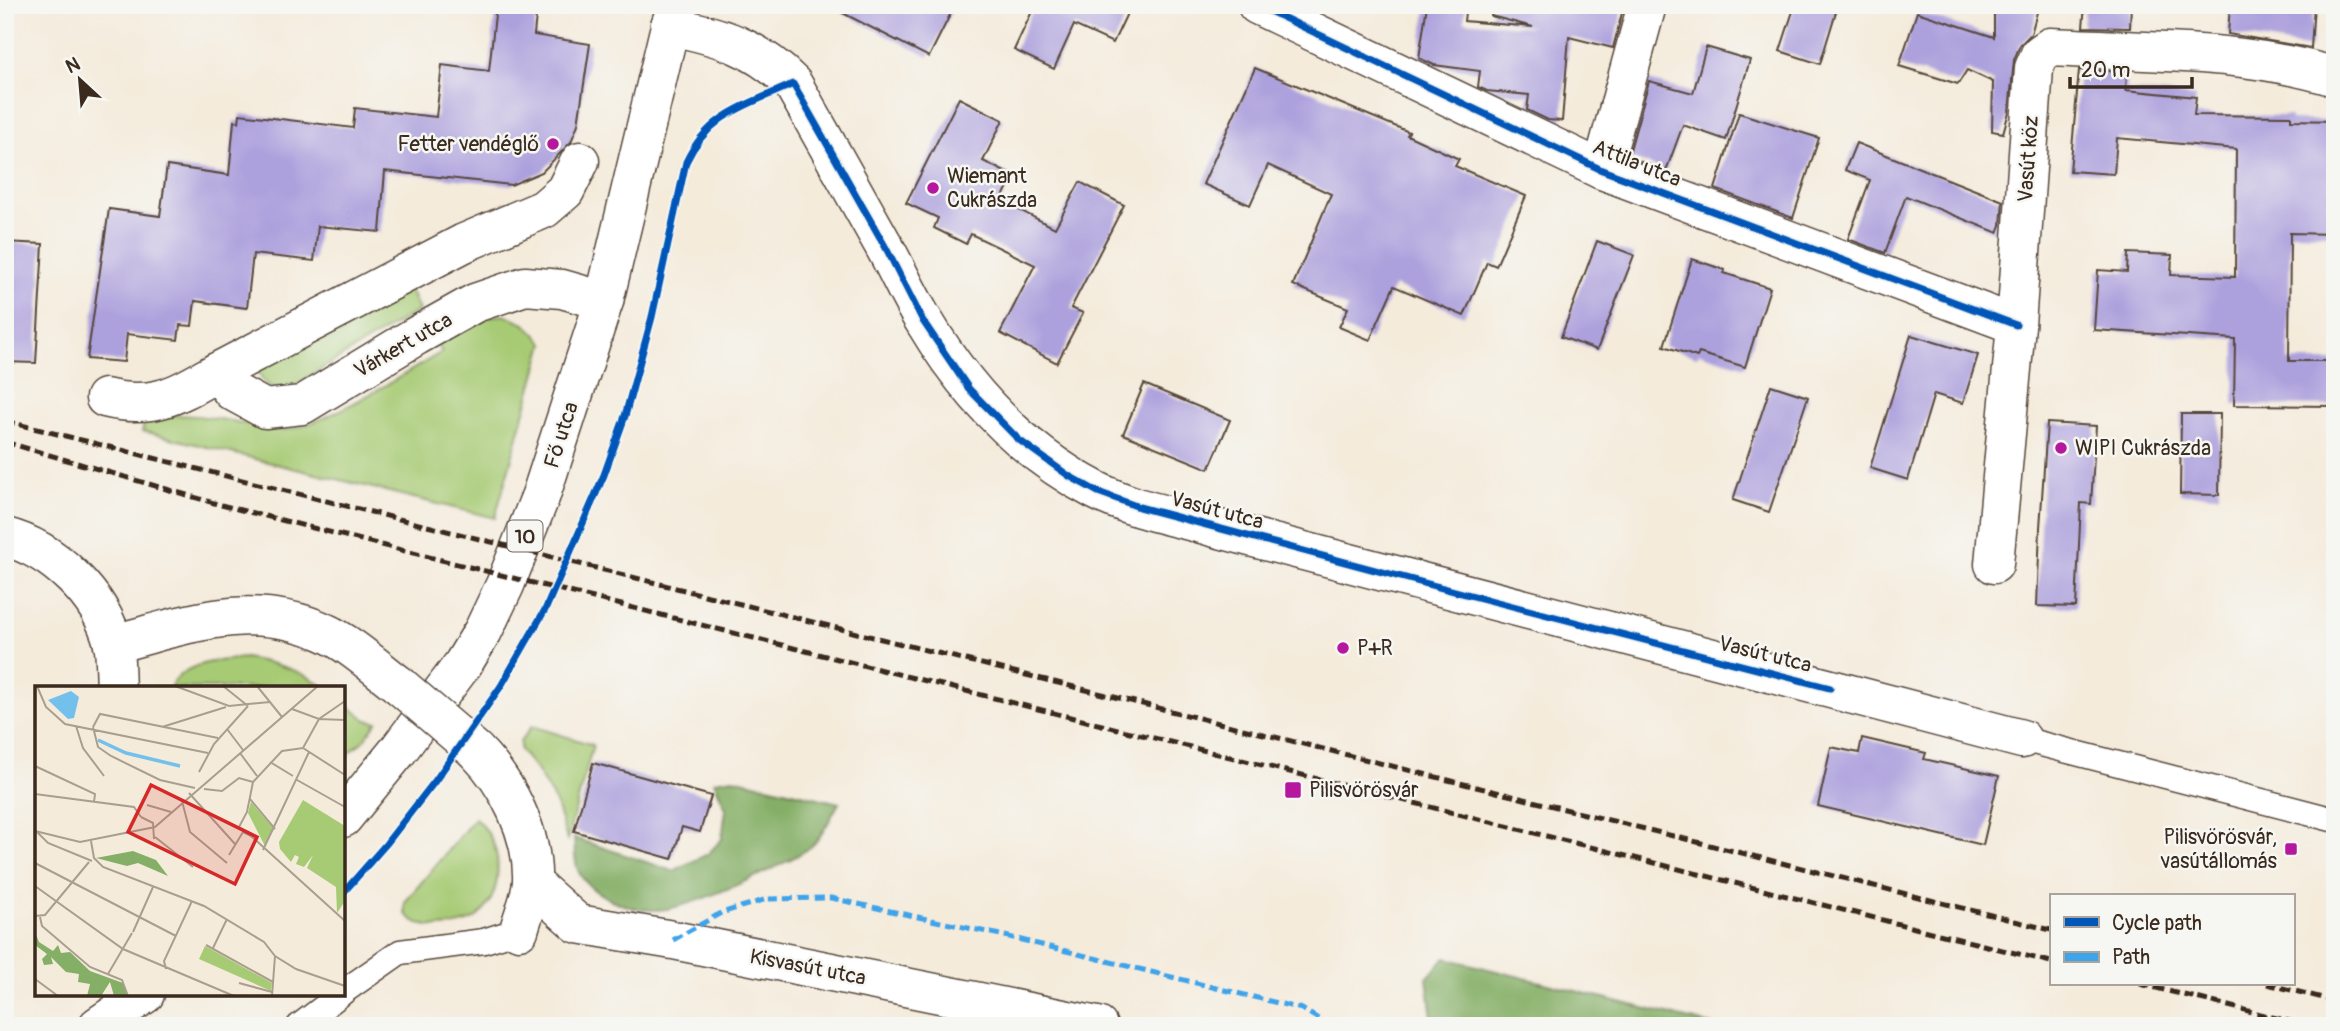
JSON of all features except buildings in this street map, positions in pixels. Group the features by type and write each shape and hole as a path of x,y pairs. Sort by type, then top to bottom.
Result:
{"street":[{"name":"Attila utca","path":"1257,5 1602,170 2016,325"},
{"path":"1602,170 1647,5"},
{"name":"Fő utca","path":"345,816 463,664 483,631 505,585 541,495 604,301 674,16"},
{"name":"Vasút utca","path":"674,16 748,49 776,67 793,84 886,248 923,321 969,389 1019,440 1069,476 1098,492 1139,507 1421,583 2022,738"},
{"name":"Vasút köz","path":"1994,564 2016,325 2034,68 2039,54 2050,47 2214,55 2303,67 2335,77"},
{"path":"105,398 130,404 172,397 464,243 544,209 565,191 580,161"},
{"name":"Várkert utca","path":"217,372 232,391 265,409 302,405 475,303 525,286 562,289 604,301"},
{"path":"5,537 19,541 54,561 82,586 102,618 113,644 116,686"},
{"path":"113,644 204,621 243,615 285,618 326,632 363,657 475,750 500,780 512,800 528,844 532,883 519,930"},
{"name":"Kisvasút utca","path":"532,883 578,924 673,940 1098,1026"}],"lane":[{"name":"Vasút utca","path":"2022,738 2332,822"},
{"path":"345,991 400,952 484,941 519,930"},
{"path":"299,1026 338,996"}],"green space":[{"path":"408,285 419,310 296,384 273,387 261,378 258,371"},
{"path":"503,315 526,325 544,343 495,518 142,431 147,417 172,415 206,417 279,430 296,428 338,411 442,352 436,343 487,317"},
{"path":"245,658 267,662 307,676 323,686 171,686 183,673 213,662"},
{"path":"345,704 367,720 377,722 363,741 345,756"},
{"path":"532,726 593,745 567,840 555,801 535,768 520,750 520,742"},
{"path":"733,778 839,803 821,834 809,848 757,876 689,903 656,910 634,908 600,894 583,879 575,858 574,838 673,871 708,854 722,839 726,809 714,781"},
{"path":"475,818 488,833 498,866 495,888 486,907 475,918 454,926 438,927 416,922 405,913 405,902"},
{"path":"1445,958 1715,1026 1433,1026 1427,978"}],"railway":[{"path":"5,421 2050,930"},
{"path":"5,442 221,505 2050,962"},
{"path":"2148,986 2309,1026"},
{"path":"2275,986 2335,1001"}],"marked path":[{"path":"673,940 721,913 767,899 831,898 1005,936 1302,1009 1330,1026"}],"cycle path":[{"path":"1257,5 1602,170 2016,325"},
{"path":"345,891 435,781 501,686 546,608 604,475 625,416 652,317 686,162 695,145 706,132 731,113 793,84 886,248 923,321 969,389 1019,440 1069,476 1098,492 1139,507 1830,688"}],"place":[{"name":"Fetter vendéglő","path":"553,144"},
{"name":"Wiemant Cukrászda","path":"933,188"},
{"name":"WIPI Cukrászda","path":"2061,448"},
{"name":"P+R","path":"1343,648"},
{"name":"Pilisvörösvár","path":"1293,790"},
{"name":"Pilisvörösvár, vasútállomás","path":"2291,849"}]}
